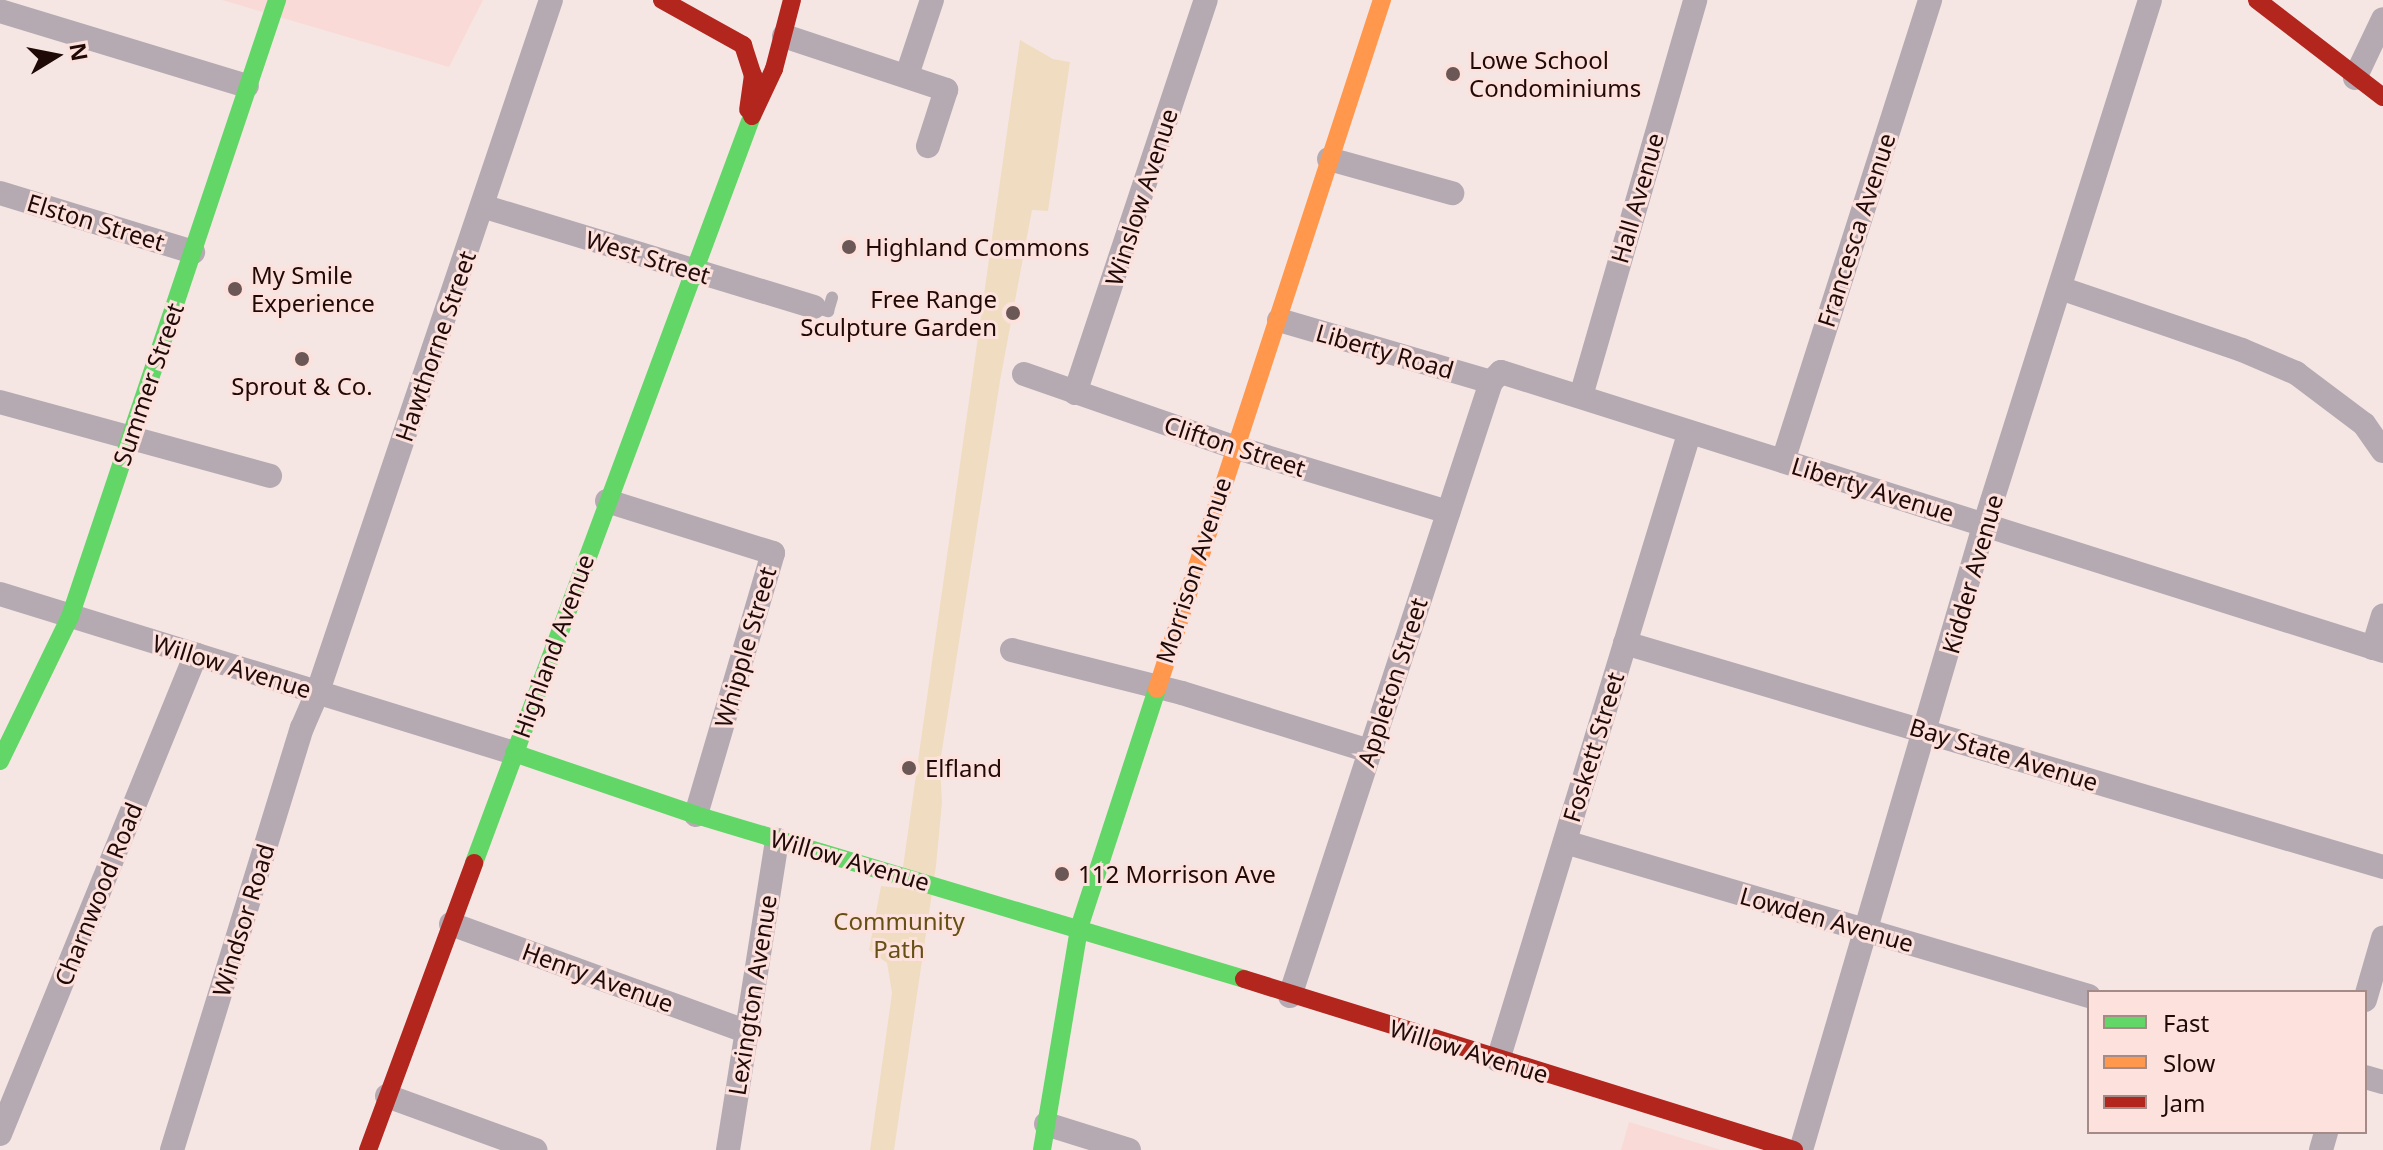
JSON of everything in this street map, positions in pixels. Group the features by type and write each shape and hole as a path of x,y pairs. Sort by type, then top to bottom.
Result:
{"street":[{"name":"Summer Street","path":"0,761 70,617 277,0"},
{"name":"Hawthorne Street","path":"318,691 551,0"},
{"path":"662,0 738,41 752,42 766,36 790,0"},
{"name":"Highland Avenue","path":"368,1150 740,143 768,86 784,36 790,0"},
{"path":"907,75 932,0"},
{"name":"Winslow Avenue","path":"1075,393 1206,0"},
{"name":"Morrison Avenue","path":"1042,1150 1079,928 1155,687 1279,320 1382,0"},
{"name":"Hall Avenue","path":"1581,396 1695,0"},
{"name":"Francesca Avenue","path":"1783,461 1930,0"},
{"name":"Kidder Avenue","path":"1801,1150 1985,523 2150,0"},
{"path":"2257,0 2383,97"},
{"path":"0,11 247,86"},
{"path":"2355,78 2383,19"},
{"path":"784,36 946,90 928,146"},
{"name":"Highland Avenue","path":"738,41 749,56 753,75 740,143"},
{"path":"1329,159 1452,193"},
{"name":"Elston Street","path":"0,193 193,252"},
{"name":"West Street","path":"482,206 692,271 823,303"},
{"path":"2060,288 2242,350 2296,373 2364,424 2383,451"},
{"name":"Liberty Road","path":"1279,320 1496,377"},
{"name":"Clifton Street","path":"1024,374 1234,447 1448,512"},
{"name":"Liberty Avenue","path":"1496,377 1581,396 1689,434 1985,523 2378,649"},
{"name":"Appleton Street","path":"1290,996 1448,512 1496,377"},
{"path":"0,402 270,476"},
{"name":"Foskett Street","path":"1498,1060 1689,434"},
{"name":"Whipple Street","path":"607,501 773,553 696,815"},
{"name":"Willow Avenue","path":"0,594 514,753 696,815 1079,928 1794,1150"},
{"path":"2378,649 2383,615"},
{"name":"Bay State Avenue","path":"1625,643 2383,867"},
{"path":"1012,650 1155,687 1369,751"},
{"name":"Charnwood Road","path":"0,1134 196,654"},
{"name":"Windsor Road","path":"172,1150 302,728 318,691"},
{"name":"Lexington Avenue","path":"728,1150 777,840"},
{"name":"Lowden Avenue","path":"1565,842 1866,933 2087,995"},
{"name":"Henry Avenue","path":"451,924 745,1031"},
{"path":"2367,993 2383,938"},
{"path":"387,1096 535,1150"},
{"path":"1046,1124 1129,1150"}],"shaded area":[{"path":"222,0 483,0 449,67"},
{"path":"1629,1122 1721,1150 1621,1150"}],"green space":[{"name":"Community Path","path":"1020,40 1053,59 1070,62 1048,211 1032,210 1000,381 940,763 942,803 936,866 894,1150 870,1150 892,993 887,963 869,950 881,886 900,888"}],"traffic: fast":[{"path":"0,761 70,617 277,0"},
{"path":"474,863 752,116"},
{"path":"1042,1150 1079,928 1157,689"},
{"path":"514,753 696,815 1244,979"}],"traffic: slow":[{"path":"1157,689 1382,0"}],"traffic: jam":[{"path":"662,0 743,45 753,75 748,110"},
{"path":"752,116 774,69 792,0"},
{"path":"2257,0 2383,97"},
{"path":"368,1150 474,863"},
{"path":"1244,979 1794,1150"}],"place":[{"name":"Lowe School Condominiums","path":"1453,74"},
{"name":"Highland Commons","path":"849,247"},
{"name":"My Smile Experience","path":"235,289"},
{"name":"Free Range Sculpture Garden","path":"1013,313"},
{"name":"Sprout & Co.","path":"302,359"},
{"name":"Elfland","path":"909,768"},
{"name":"112 Morrison Ave","path":"1062,874"}]}
